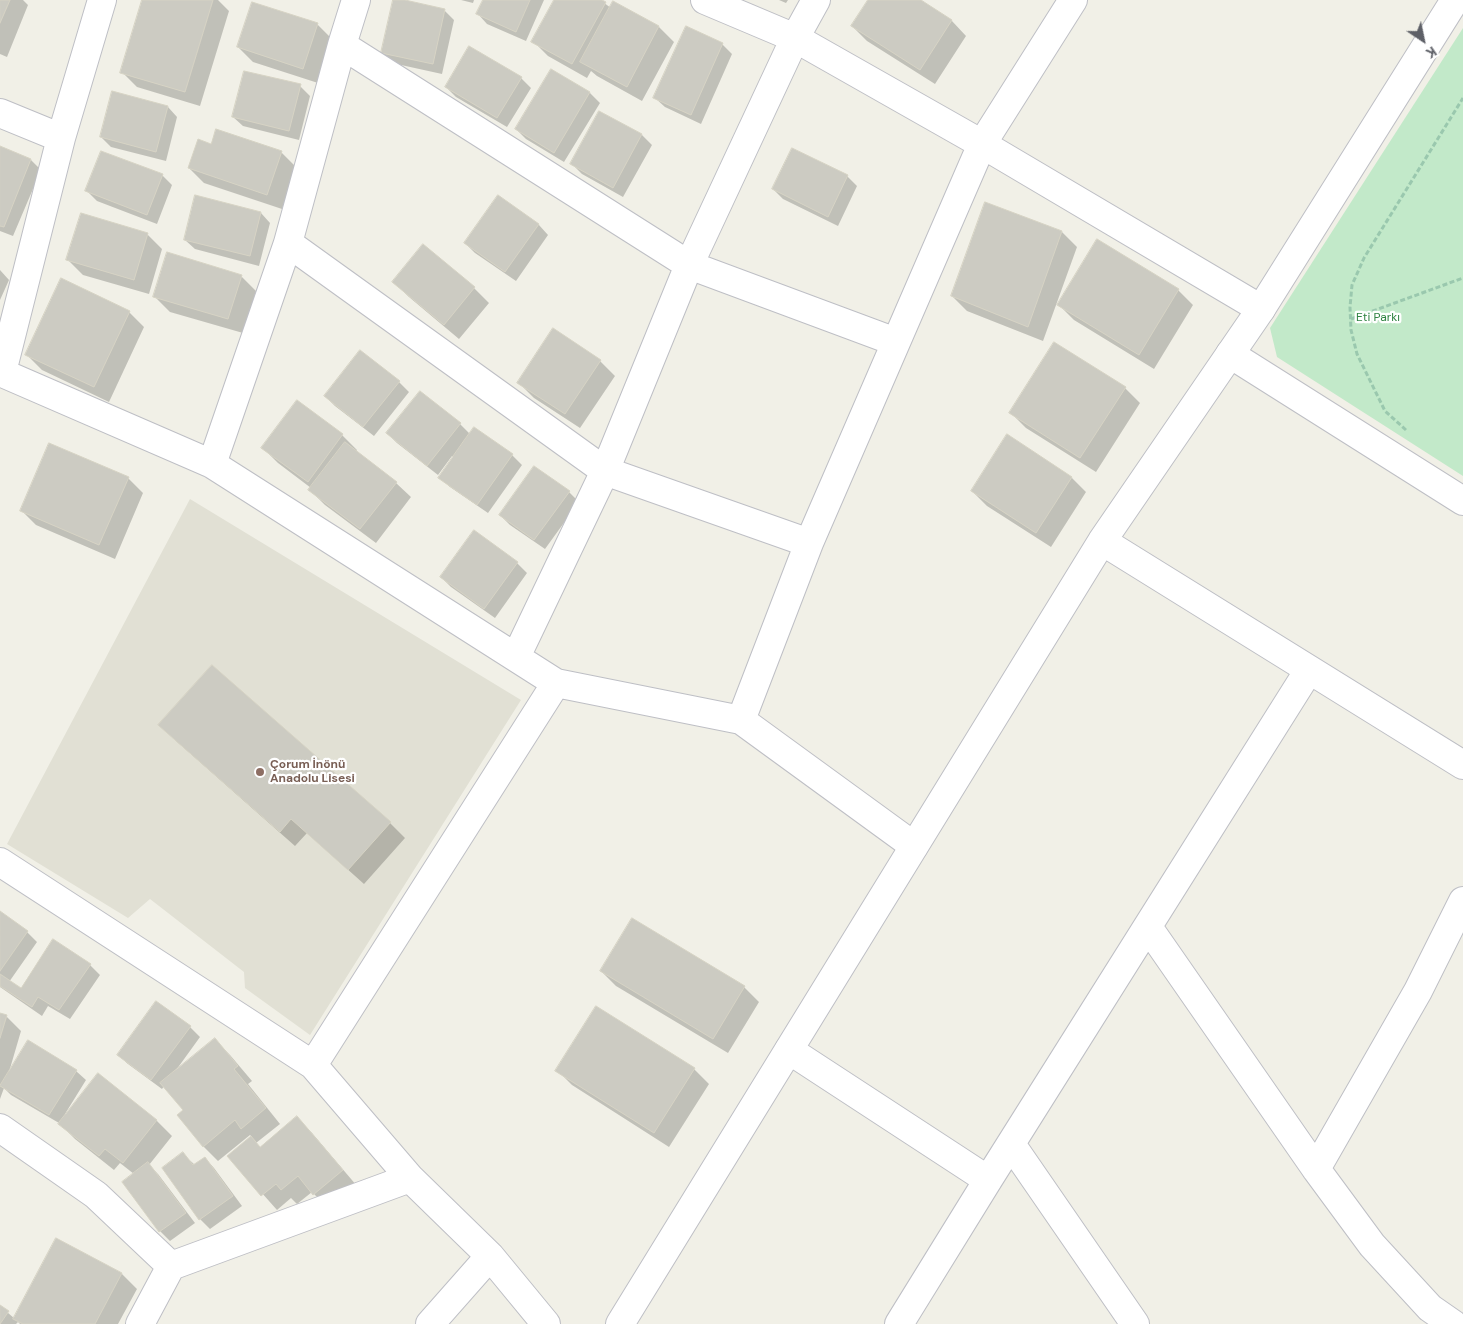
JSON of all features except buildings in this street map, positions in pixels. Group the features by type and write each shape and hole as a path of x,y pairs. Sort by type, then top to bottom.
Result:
{"street":[{"path":"102,0 61,138 1,372 212,464 556,684 741,720 914,846"},
{"path":"212,464 288,243 356,0"},
{"path":"705,0 795,38 982,144 1261,309"},
{"path":"516,657 605,471 689,265 795,38 816,0"},
{"path":"741,720 809,542 982,144 1072,0"},
{"path":"620,1324 1102,542 1261,309 1455,0"},
{"path":"342,46 689,265 896,342"},
{"path":"0,113 61,138"},
{"path":"288,243 605,471 809,542"},
{"path":"1230,354 1463,501"},
{"path":"1102,542 1463,765"},
{"path":"899,1324 1309,670"},
{"path":"313,1065 556,684"},
{"path":"0,862 313,1065 410,1178 490,1256 546,1324"},
{"path":"1316,1169 1418,991 1463,901"},
{"path":"1148,927 1316,1169 1372,1245 1430,1308 1453,1324"},
{"path":"789,1050 988,1180"},
{"path":"0,1128 96,1194 171,1266"},
{"path":"1011,1144 1135,1324"},
{"path":"140,1324 171,1266 410,1178"},
{"path":"430,1324 490,1256"}],"path":[{"path":"1411,434 1385,411 1357,354 1351,330 1350,307 1352,285 1364,258 1463,98"},
{"path":"1351,319 1463,278"}],"shaded area":[{"name":"Çorum İnönü Anadolu Lisesi","path":"190,499 521,700 310,1035 245,988 244,972 150,899 128,918 7,844"}],"green space":[{"name":"Eti Parkı","path":"1463,28 1463,476 1277,357 1270,328"}],"place":[{"name":"Çorum İnönü Anadolu Lisesi","path":"260,772"}]}
